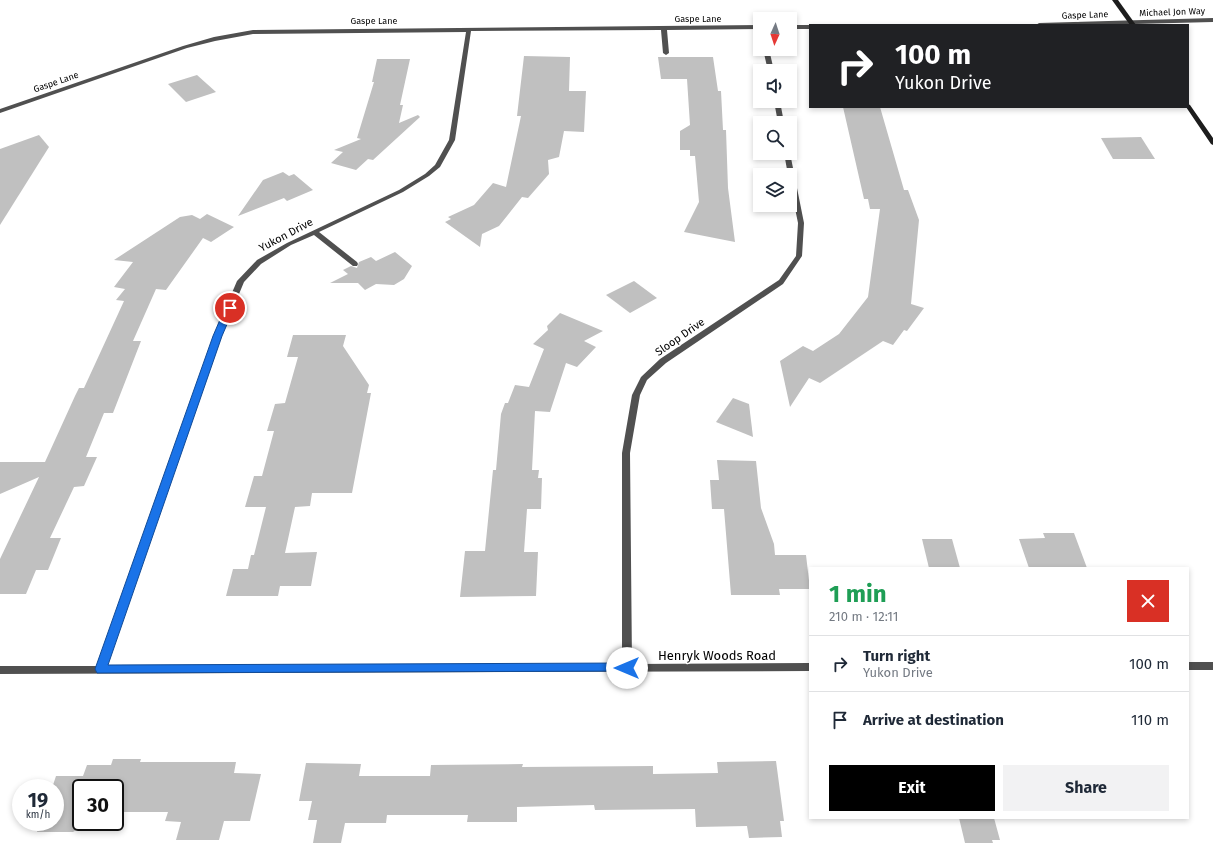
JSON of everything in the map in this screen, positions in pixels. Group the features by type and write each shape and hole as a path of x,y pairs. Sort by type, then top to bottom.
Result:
{"street":[{"path":"1115,0 1132,24"},
{"name":"Michael Jon Way","path":"1132,24 1213,20"},
{"name":"Gaspe Lane","path":"0,111 186,47 214,39 240,34 279,31 753,27"},
{"path":"797,27 809,27"},
{"path":"664,28 666,54"},
{"name":"Yukon Drive","path":"101,669 218,336 242,282 259,262 289,244 401,190 427,175 438,166 452,140 469,30"},
{"path":"1189,107 1213,143"},
{"name":"Sloop Drive","path":"627,668 626,453 636,394 644,379 663,361 781,282 799,256 801,223 788,160"},
{"path":"315,232 355,264"},
{"path":"1189,666 1213,666"},
{"name":"Henryk Woods Road","path":"0,670 809,667"}],"building":[{"path":"524,56 570,57 569,91 586,91 584,132 564,131 559,157 548,160 549,174 528,198 522,197 499,226 482,234 480,247 445,222 451,219 448,217 474,205 493,183 506,187 521,116 517,116"},
{"path":"658,57 713,57 718,91 721,91 723,130 726,130 728,188 735,242 684,232 699,202 695,156 690,156 690,150 680,150 680,131 690,125 687,79 661,79"},
{"path":"377,59 410,59 400,105 403,105 399,123 418,115 420,117 373,160 368,159 356,170 331,163 343,152 334,150 361,139 357,138 374,82 372,82"},
{"path":"197,75 216,92 186,102 168,84"},
{"path":"843,108 880,108 904,190 908,190 919,220 911,304 924,308 907,331 904,330 893,345 883,341 820,383 809,378 790,407 780,361 803,346 813,351 839,334 868,297 880,209 870,209 868,199 864,199"},
{"path":"39,135 49,147 0,225 0,149"},
{"path":"1141,137 1155,159 1113,159 1101,138"},
{"path":"283,172 289,176 294,174 313,190 287,201 284,198 238,216 263,180"},
{"path":"207,214 234,227 211,242 203,238 166,290 156,289 133,341 141,341 113,413 104,413 86,457 97,457 84,486 74,487 50,538 61,538 48,570 36,570 26,594 0,594 0,559 39,477 0,494 0,462 45,462 79,388 84,388 124,301 116,300 125,289 114,287 133,262 114,260 180,217 192,215 200,219"},
{"path":"395,252 412,266 404,279 394,285 376,284 365,290 358,283 330,283 348,274 343,270 351,266 357,268 359,262 371,257 376,261"},
{"path":"634,281 657,298 630,313 606,295"},
{"path":"560,313 603,331 584,341 596,347 577,367 566,363 550,412 535,411 532,470 539,470 538,478 542,478 541,509 527,509 524,552 538,552 536,596 460,597 465,551 485,551 493,470 496,470 501,414 505,403 508,403 515,385 529,387 544,349 533,344 548,330 547,326"},
{"path":"293,335 346,335 343,346 369,385 367,393 371,393 352,493 312,493 310,506 295,507 285,553 317,552 311,586 280,586 278,596 226,596 233,569 248,569 251,555 254,555 266,507 245,507 254,476 262,476 274,431 267,431 275,404 285,403 298,357 287,357"},
{"path":"733,398 749,404 753,437 716,422"},
{"path":"717,460 756,461 761,508 774,544 775,555 806,555 809,589 779,589 780,595 731,595 724,509 712,509 710,480 719,480"},
{"path":"1043,533 1074,533 1087,567 1029,567 1019,539 1045,538"},
{"path":"922,539 952,539 960,567 929,567"},
{"path":"113,759 141,759 140,762 236,762 234,773 261,774 250,821 224,821 219,840 176,840 181,822 165,821 168,812 124,812 124,779 72,779 72,831 75,831 37,832 64,831 64,779 55,779 56,776 83,776 87,765 111,765"},
{"path":"776,761 784,821 780,821 782,837 749,838 747,826 696,827 695,809 595,810 594,805 517,807 517,822 467,822 468,815 387,815 386,823 345,823 341,843 313,843 317,820 308,820 312,801 299,801 306,763 361,764 359,776 430,776 431,765 523,764 522,767 653,766 653,774 718,773 717,762"},
{"path":"959,819 994,819 1000,840 992,840 993,843 965,843"}],"route":[{"path":"230,308 218,336 101,669 627,668"}]}
